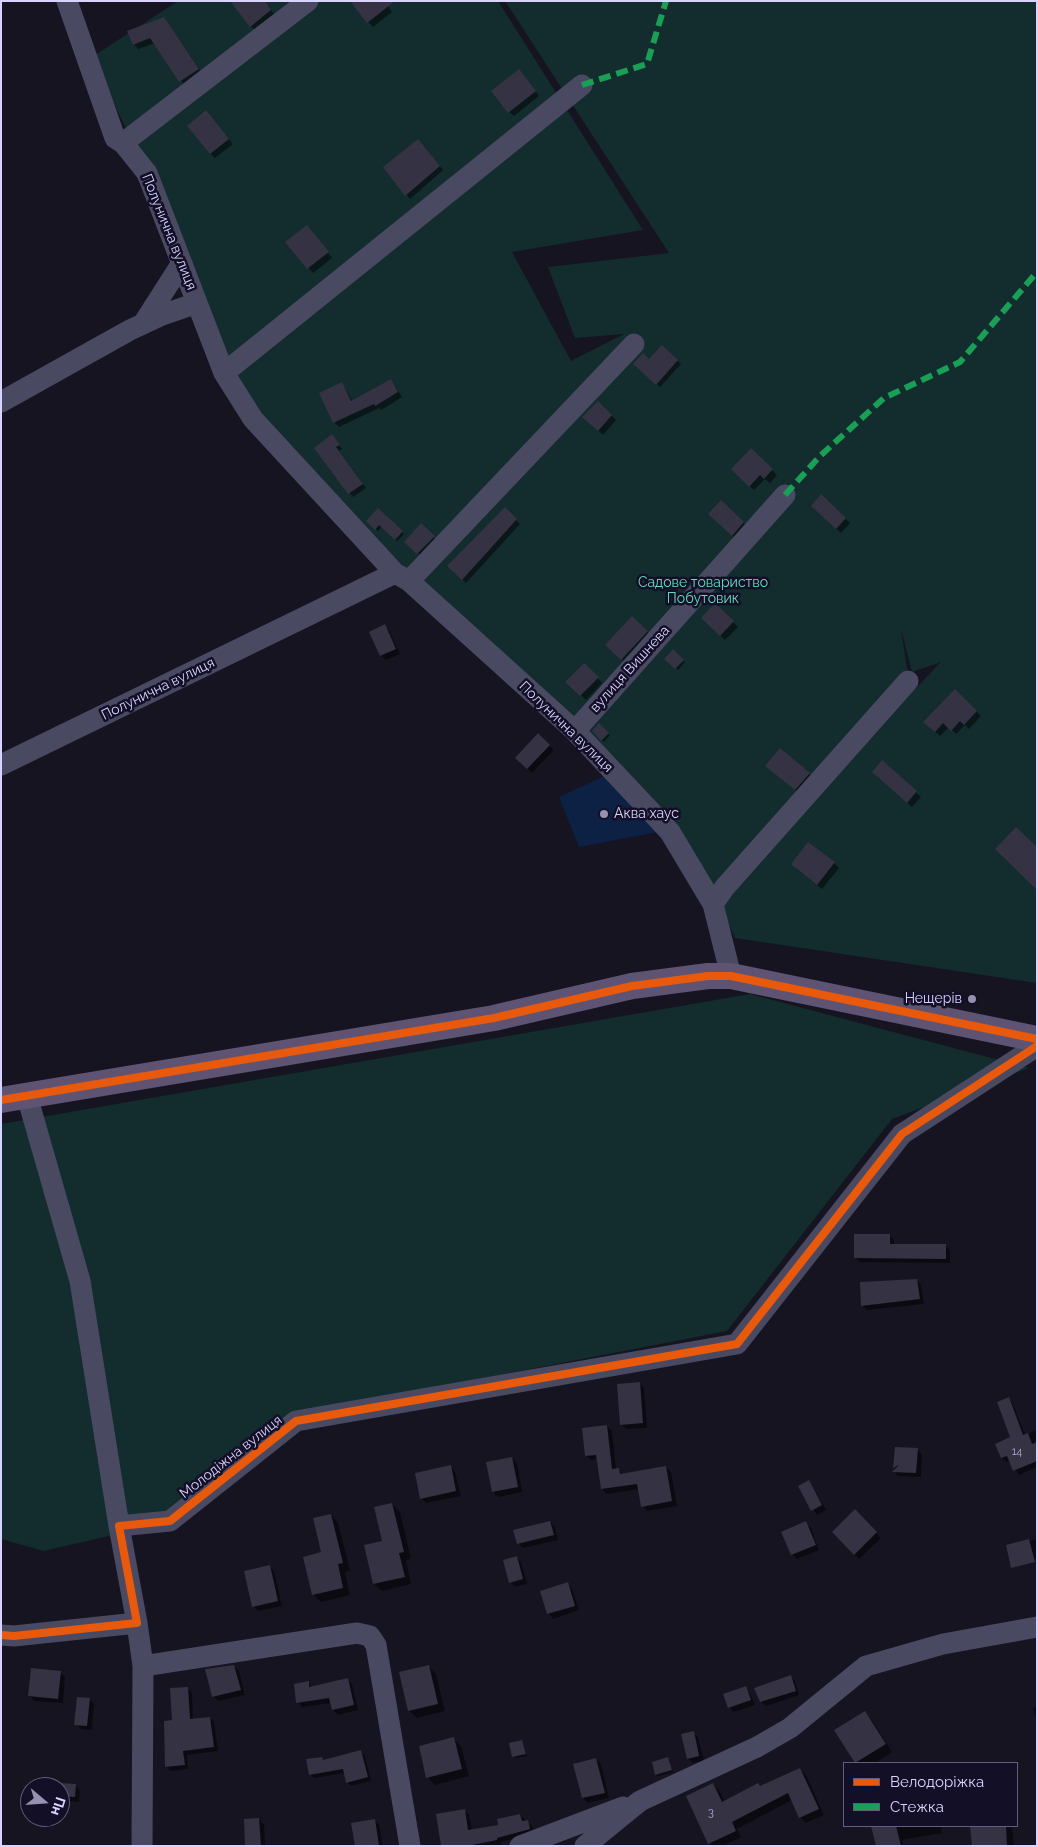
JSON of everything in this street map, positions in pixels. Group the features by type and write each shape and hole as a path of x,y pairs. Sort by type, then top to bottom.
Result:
{"main road":[{"path":"1,1100 494,1018 632,986 708,976 730,976 1037,1039"}],"street":[{"name":"Полунична вулиця","path":"67,1 115,138 123,143 147,173 224,374 253,419 402,577 575,731 670,832 713,904 730,976"},
{"path":"123,143 308,1"},
{"path":"224,374 582,85"},
{"path":"143,324 182,263"},
{"name":"Полунична вулиця","path":"1,402 143,324 162,315 197,303"},
{"path":"402,577 634,344"},
{"name":"вулиця Вишнева","path":"575,731 785,496"},
{"name":"Полунична вулиця","path":"1,765 402,577"},
{"path":"713,904 725,887 908,681"},
{"name":"Молодіжна вулиця","path":"119,1526 170,1520 296,1421 737,1344 902,1134 1037,1046"},
{"path":"27,1096 80,1281 119,1526 137,1623 143,1666 142,1846"},
{"path":"1,1635 14,1636 137,1623"},
{"path":"520,1846 640,1801 757,1747 782,1732 866,1666 944,1644 1037,1627"},
{"path":"143,1666 357,1632 370,1636 376,1645 410,1846"},
{"path":"585,1846 640,1801"}],"green space":[{"name":"Садове товариство Побутовик","path":"178,1 498,1 643,230 512,252 571,361 624,334 575,338 548,267 669,253 505,1 1037,1 1037,983 735,938 716,897 481,640 300,467 240,392 174,230 92,57","holes":["901,629 912,672 941,662 911,693"]},
{"path":"750,994 1029,1068 892,1119 727,1331 288,1416 153,1526 43,1551 1,1539 1,1124"}],"water":[{"name":"Аква хаус","path":"607,775 658,832 579,847 559,797"}],"building":[{"path":"230,1 265,1 271,10 250,27"},
{"path":"350,1 395,1 367,23"},
{"path":"164,17 199,69 179,82 150,38 133,45 127,31"},
{"path":"519,69 536,91 508,113 491,91"},
{"path":"206,110 229,139 210,154 187,126"},
{"path":"418,139 440,166 405,196 383,167"},
{"path":"307,225 329,252 307,269 285,242"},
{"path":"662,345 678,360 656,385 633,364 643,353 649,359"},
{"path":"391,379 398,392 375,406 374,404 333,423 319,393 342,382 351,401"},
{"path":"598,401 612,415 598,431 582,417"},
{"path":"332,434 340,445 336,447 363,484 348,494 314,448"},
{"path":"751,448 773,469 764,479 760,475 749,487 731,469"},
{"path":"821,494 846,518 836,529 811,506"},
{"path":"721,500 744,522 732,536 708,514"},
{"path":"505,507 517,519 462,580 447,566"},
{"path":"378,508 403,531 395,540 379,525 375,530 366,521"},
{"path":"421,523 435,536 417,554 404,542"},
{"path":"715,603 734,621 720,636 701,618"},
{"path":"632,616 648,631 621,660 605,645"},
{"path":"385,624 396,649 380,656 369,632"},
{"path":"673,649 684,660 675,669 664,659"},
{"path":"584,663 599,677 580,696 565,682"},
{"path":"955,689 977,711 964,725 960,721 951,731 943,723 935,732 923,722"},
{"path":"599,723 609,733 601,741 592,731"},
{"path":"538,733 550,745 527,769 515,758"},
{"path":"780,748 810,773 795,790 765,766"},
{"path":"882,760 917,791 907,803 872,772"},
{"path":"1016,827 1037,847 1037,890 995,849"},
{"path":"808,842 835,862 817,885 791,864"},
{"path":"854,1234 890,1234 890,1244 946,1244 946,1259 854,1258"},
{"path":"917,1279 920,1299 861,1306 860,1282"},
{"path":"640,1382 643,1423 620,1425 617,1384"},
{"path":"1009,1397 1023,1435 1028,1433 1032,1444 1037,1442 1037,1461 1013,1471 1007,1456 1001,1458 995,1444 1010,1437 997,1402"},
{"path":"607,1425 612,1469 619,1468 620,1474 666,1466 672,1501 641,1507 637,1484 601,1489 596,1455 585,1456 582,1428"},
{"path":"895,1447 918,1448 916,1473 892,1472 899,1465 893,1468"},
{"path":"512,1457 518,1487 492,1492 486,1462"},
{"path":"451,1465 456,1491 420,1499 415,1473"},
{"path":"809,1480 822,1505 811,1511 798,1486"},
{"path":"392,1503 404,1552 399,1553 405,1577 373,1584 364,1545 382,1541 374,1507"},
{"path":"855,1509 877,1532 854,1555 832,1532"},
{"path":"331,1514 343,1563 338,1564 343,1588 312,1595 303,1557 321,1552 313,1518"},
{"path":"550,1521 554,1535 517,1544 513,1530"},
{"path":"806,1521 816,1545 791,1555 781,1532"},
{"path":"1029,1539 1035,1562 1011,1568 1006,1545"},
{"path":"517,1556 523,1579 509,1583 503,1560"},
{"path":"270,1565 278,1601 252,1607 244,1571"},
{"path":"568,1582 575,1606 547,1614 540,1591"},
{"path":"234,1665 241,1690 212,1697 205,1669"},
{"path":"429,1665 438,1704 408,1711 399,1672"},
{"path":"31,1668 61,1671 58,1699 28,1696"},
{"path":"791,1675 796,1691 760,1702 754,1688"},
{"path":"348,1678 354,1705 332,1710 329,1698 296,1703 294,1684 309,1681 309,1687"},
{"path":"746,1686 751,1700 728,1708 723,1694"},
{"path":"188,1687 190,1719 210,1717 214,1747 183,1751 185,1765 165,1767 164,1721 172,1720 170,1688"},
{"path":"77,1697 90,1698 87,1726 74,1725"},
{"path":"865,1711 886,1744 854,1762 834,1730"},
{"path":"694,1731 699,1756 687,1759 681,1734"},
{"path":"454,1737 462,1769 426,1778 419,1746"},
{"path":"522,1740 526,1754 512,1757 509,1743"},
{"path":"361,1750 368,1777 346,1783 343,1769 309,1775 306,1759 322,1757 323,1760"},
{"path":"668,1757 672,1770 655,1775 652,1762"},
{"path":"596,1758 605,1793 582,1798 573,1764"},
{"path":"800,1768 819,1809 799,1818 788,1793 732,1822 736,1831 708,1844 686,1796 713,1783 722,1802 758,1783 760,1786"},
{"path":"70,1784 76,1784 75,1797 70,1797"},
{"path":"465,1809 468,1830 498,1825 497,1819 520,1814 522,1821 528,1820 530,1829 497,1838 497,1840 467,1846 441,1846 436,1814"},
{"path":"259,1818 261,1846 245,1846 244,1819"},
{"path":"375,1819 379,1846 355,1846 351,1823"},
{"path":"871,1827 896,1827 901,1846 876,1846"},
{"path":"970,1827 1006,1827 1007,1846 972,1846"}],"marked path":[{"path":"582,85 647,64 666,1"},
{"path":"785,495 820,456 884,398 960,362 1037,272"}],"cycle path":[{"path":"1,1100 494,1018 632,986 708,976 731,976 1037,1039"},
{"path":"1,1635 14,1636 137,1623 119,1526 170,1521 296,1421 737,1344 902,1134 1037,1046"}],"place":[{"name":"Аква хаус","path":"604,814"},
{"name":"Нещерів","path":"972,999"}]}
